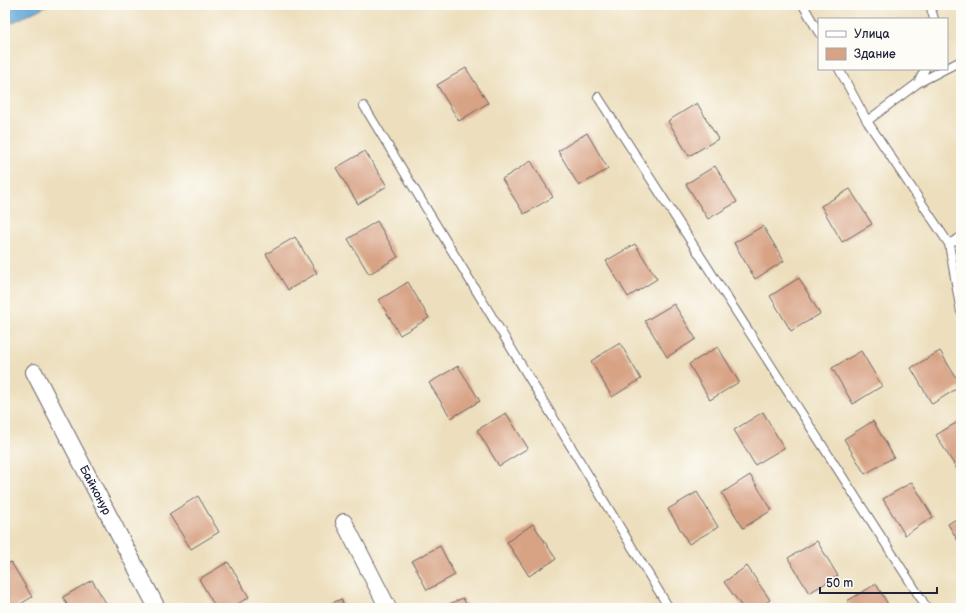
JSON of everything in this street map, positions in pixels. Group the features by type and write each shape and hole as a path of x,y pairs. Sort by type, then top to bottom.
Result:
{"street":[{"name":"Байконур","path":"34,372 157,608"},
{"path":"344,522 388,608"}],"lane":[{"path":"804,5 818,31"},
{"path":"930,5 934,18"},
{"path":"948,67 961,60"},
{"path":"840,70 867,121 949,244 961,312"},
{"path":"918,83 924,70"},
{"path":"867,121 918,83 942,70"},
{"path":"598,97 926,608"},
{"path":"364,106 669,608"},
{"path":"949,244 961,237"}],"water":[{"path":"5,5 48,5 5,26"}],"building":[{"path":"466,68 488,103 459,121 437,85"},
{"path":"697,103 718,139 689,156 668,121"},
{"path":"587,133 608,169 579,186 558,151"},
{"path":"365,151 387,186 358,204 336,168"},
{"path":"531,161 553,197 524,214 502,179"},
{"path":"715,166 737,202 708,219 686,184"},
{"path":"850,189 872,224 842,242 821,206"},
{"path":"377,221 398,257 369,274 348,239"},
{"path":"763,226 784,261 755,279 734,243"},
{"path":"295,237 317,273 288,290 266,254"},
{"path":"635,244 657,279 628,297 606,261"},
{"path":"799,278 820,314 791,331 770,296"},
{"path":"408,282 429,318 400,335 379,300"},
{"path":"674,304 696,339 667,357 645,321"},
{"path":"620,343 641,379 612,397 591,361"},
{"path":"718,347 739,382 710,400 689,364"},
{"path":"861,351 882,386 853,404 832,368"},
{"path":"940,351 961,386 932,404 911,368"},
{"path":"458,366 480,401 451,418 429,383"},
{"path":"763,412 784,448 755,465 734,430"},
{"path":"506,413 528,448 499,466 477,430"},
{"path":"961,420 961,468 958,471 936,435"},
{"path":"873,421 894,457 865,474 844,439"},
{"path":"750,475 772,510 743,528 722,493"},
{"path":"912,482 933,517 905,535 883,499"},
{"path":"697,492 718,527 689,544 668,509"},
{"path":"198,496 219,532 191,549 169,514"},
{"path":"961,516 961,546 948,524"},
{"path":"533,524 556,559 529,576 507,542"},
{"path":"817,541 838,576 809,593 788,558"},
{"path":"440,546 455,575 427,590 412,561"},
{"path":"11,562 32,597 14,608 5,608 5,565"},
{"path":"228,562 249,597 231,608 216,608 199,579"},
{"path":"747,566 770,600 759,608 743,608 724,582"},
{"path":"92,580 109,608 69,608 63,597"},
{"path":"876,584 890,608 851,608 847,601"},
{"path":"463,598 468,608 440,608"},
{"path":"341,599 345,608 321,608"}]}
